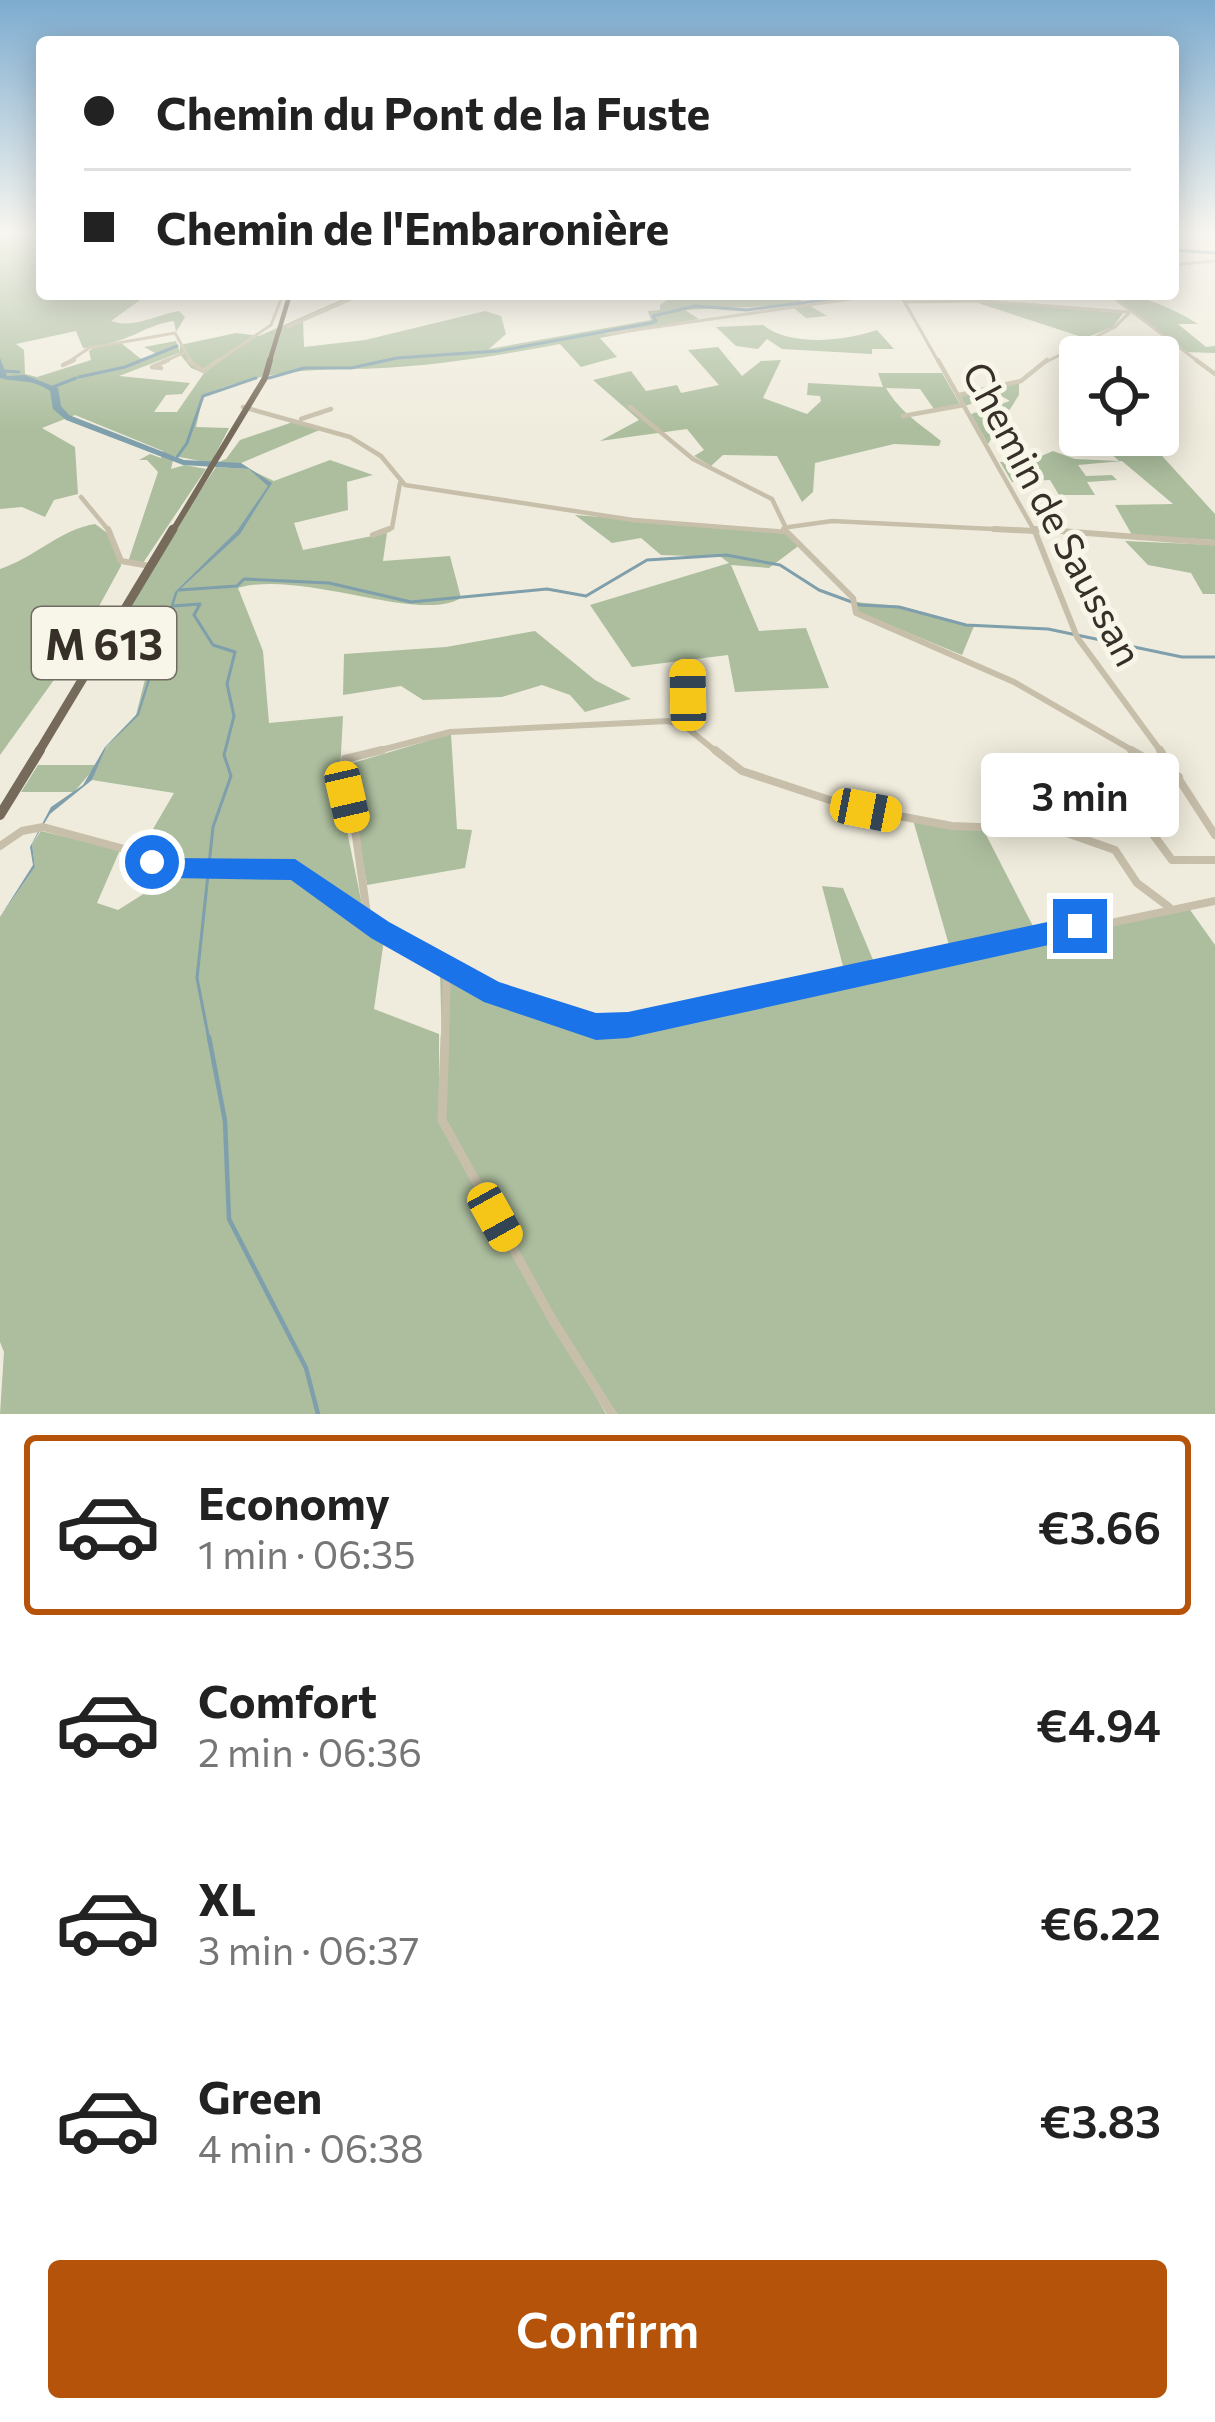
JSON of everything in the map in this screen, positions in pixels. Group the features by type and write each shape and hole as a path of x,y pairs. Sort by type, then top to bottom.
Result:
{"main road":[{"name":"M 613","path":"228,438 271,363 288,300"},
{"name":"M 613","path":"0,815 248,406"}],"street":[{"path":"63,364 84,356 89,348 175,333 183,353 203,371 271,326 286,300"},
{"path":"286,327 349,300"},
{"path":"607,334 843,300"},
{"path":"1115,300 1215,374"},
{"path":"905,302 982,302 1128,313"},
{"name":"Chemin de Saussan","path":"905,302 1034,530 1061,587 1076,634 1215,835"},
{"path":"958,395 1022,381 1051,357 1115,327 1128,313"},
{"path":"161,368 152,367 183,353"},
{"path":"903,416 964,404"},
{"path":"248,406 377,453 400,483 633,520 786,528 832,520 1215,543"},
{"path":"630,407 697,462 772,499 786,528 852,603 856,614 1014,682 1160,759"},
{"path":"297,421 331,409"},
{"path":"241,418 249,411 263,412"},
{"path":"373,535 392,528 400,483"},
{"path":"81,497 115,538 121,561 150,566"},
{"path":"683,661 688,666 693,732"},
{"path":"368,921 345,759 450,732 646,720 673,722 693,732 742,771 851,807 952,826 1058,830 1079,842 1109,847 1121,856 1137,883 1170,908"},
{"path":"0,846 40,827 132,851 160,866 295,870 368,921 493,993 584,1025 628,1025 1215,902"},
{"path":"1152,833 1172,860 1215,860"},
{"path":"447,967 442,1120 552,1319 612,1414"}],"green space":[{"path":"0,298 140,300 111,321 119,323 179,311 185,317 176,332 174,321 106,344 121,343 141,359 157,354 144,347 176,341 180,352 180,345 236,333 259,336 340,300 348,300 303,319 304,347 365,340 485,311 501,316 506,334 489,349 651,320 648,311 660,310 667,300 800,300 827,316 806,318 790,305 685,310 699,319 600,338 617,357 581,367 560,344 427,365 293,372 219,389 203,396 196,427 229,428 211,463 174,456 171,469 185,465 206,469 143,563 128,562 158,472 147,460 139,460 150,454 161,458 163,451 75,415 42,428 75,447 78,494 54,500 45,517 22,507 0,509","holes":["76,331 83,348 95,347 89,351 91,360 37,377 25,374 24,350 16,344","243,343 204,373 177,412 154,412 166,395 182,394 190,383 119,376 179,353 201,372"]},
{"path":"1119,300 1148,300 1188,318 1198,324 1178,324 1206,347 1215,346 1215,353 1186,352 1179,347 1179,336 1165,336"},
{"path":"978,303 1123,313 1113,327 1079,336"},
{"path":"763,325 788,337 818,340 877,330 894,349 872,349 872,354 782,349 767,339 758,349 736,346 716,327"},
{"path":"718,347 742,376 761,361 781,360 763,398 807,414 821,401 820,396 807,395 808,383 883,387 878,373 942,373 961,406 936,412 920,389 886,388 904,411 941,441 939,446 894,444 815,463 813,492 802,502 777,456 723,455 711,466 694,456 704,450 687,429 600,441 639,420 593,380 631,371 646,391 677,385 681,393 719,385 688,350"},
{"path":"1019,383 1019,395 988,444 971,414 1010,401 998,394 965,406 961,396"},
{"path":"296,421 322,429 241,463 216,463 226,459 240,440"},
{"path":"1053,451 1075,459 1119,461 1114,456 1162,456 1215,514 1215,540 1132,535 1115,505 1173,504 1122,461 1078,465 1086,476 1112,475 1117,480 1087,482 1095,495 1059,495 1050,480 1012,482 1000,462 1032,460"},
{"path":"330,460 373,475 347,482 348,510 294,523 303,550 387,533 383,561 450,556 461,598 417,605 294,585 238,588 263,651 269,723 343,716 339,791 363,910 299,864 243,860 174,865 139,853 174,793 92,780 103,751 136,715 162,630 117,631 150,566 216,467 249,469 274,481"},
{"path":"575,515 785,531 801,544 769,568 731,565 759,631 806,628 829,688 735,692 728,655 632,667 590,605 729,563 721,557 661,555 641,538 612,543"},
{"path":"95,524 115,541 121,566 74,652 0,755 0,569"},
{"path":"1125,541 1215,545 1215,594 1203,594 1191,573 1148,565"},
{"path":"855,602 900,606 974,626 962,655 858,612"},
{"path":"535,631 595,680 631,699 585,712 570,695 542,685 502,697 423,700 401,686 343,695 344,654 446,647"},
{"path":"451,734 457,829 472,830 465,868 367,885 346,765"},
{"path":"38,765 97,765 74,792 21,792"},
{"path":"913,820 983,829 1036,932 951,952"},
{"path":"41,831 120,850 97,903 118,910 153,888 166,870 292,873 384,940 374,1009 439,1034 439,1122 606,1414 0,1414 4,1352 0,1342 0,917 35,867 32,844"},
{"path":"822,886 843,888 876,967 845,974"},
{"path":"1188,907 1215,945 1215,1414 617,1414 544,1300 444,1121 440,971 583,1028 628,1028"}],"water":[{"path":"0,358 7,376 25,375 58,388 61,406 69,415 184,460 241,463 272,483 240,534 178,591 139,715 106,747 92,780 50,814 32,844 35,867 0,917 33,865 30,847 51,807 83,785 105,747 137,714 175,592 237,531 268,486 249,469 183,465 66,420 53,409 50,391 31,382 0,378"}],"waterway":[{"path":"269,378 304,368 351,368 397,358 498,351 651,323 656,321 653,316 695,306 746,310 825,300"},
{"path":"79,377 125,367 177,346"},
{"path":"4,371 19,372"},
{"path":"53,387 76,378"},
{"path":"177,457 187,443 203,396 256,378"},
{"path":"179,590 237,586 244,579 329,583 411,602 547,589 586,596 647,560 726,555 780,565 819,590 860,605 899,607 966,625 1048,629 1182,657 1215,657"},
{"path":"173,606 200,604 194,615 213,645 235,652 227,684 234,716 224,755 231,776 213,827 197,978 209,1040"},
{"path":"209,1037 225,1121 229,1219 306,1368 318,1414"}],"route":[{"path":"152,862 171,868 276,866 295,870 380,930 493,993 596,1026 628,1025 1080,926"}]}
